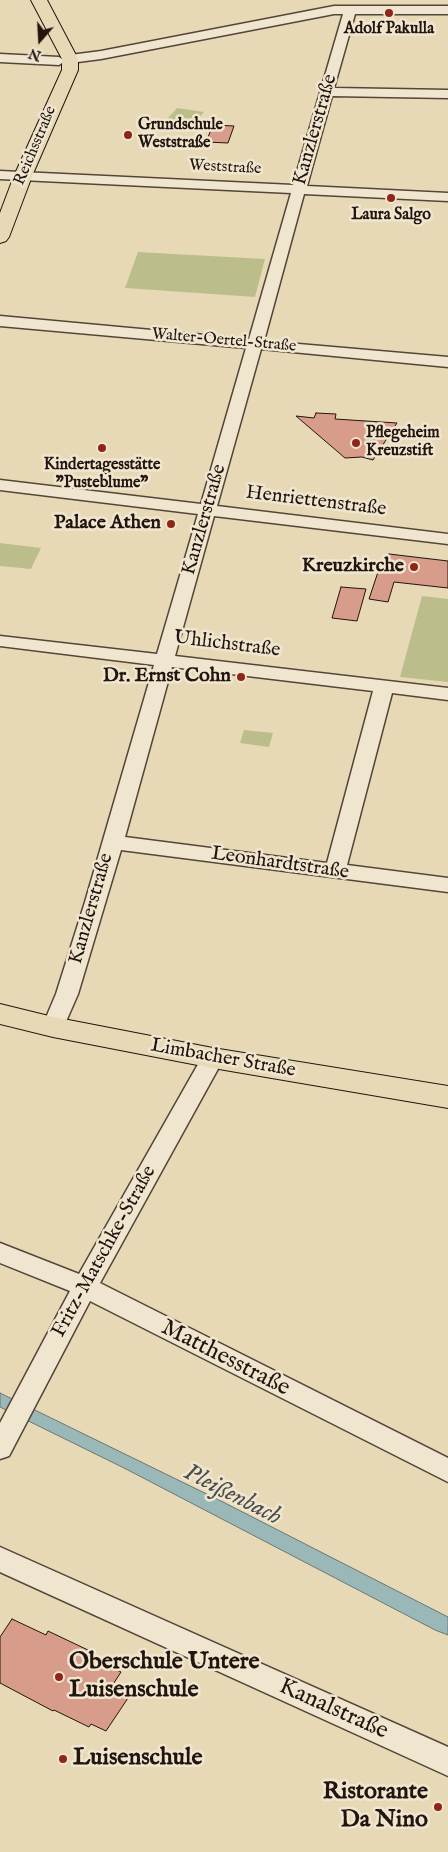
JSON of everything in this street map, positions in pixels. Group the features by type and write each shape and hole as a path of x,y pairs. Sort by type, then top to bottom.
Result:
{"main road":[{"name":"Reichsstraße","path":"0,237 23,176 63,83 64,56 39,0"},
{"name":"Limbacher Straße","path":"0,1014 53,1027 213,1058 448,1096"}],"street":[{"path":"315,2 350,10"},
{"path":"0,58 101,55 334,10 448,10"},
{"name":"Kanzlerstraße","path":"53,1027 67,994 112,842 350,10"},
{"path":"326,92 448,94"},
{"name":"Weststraße","path":"0,176 448,197"},
{"name":"Walter-Oertel-Straße","path":"0,320 448,362"},
{"name":"Henriettenstraße","path":"0,485 448,539"},
{"name":"Uhlichstraße","path":"0,641 448,694"},
{"path":"335,872 384,686"},
{"name":"Leonhardtstraße","path":"112,842 448,885"},
{"name":"Fritz-Matschke-Straße","path":"0,1448 85,1287 213,1058"},
{"name":"Matthesstraße","path":"0,1252 85,1287 448,1471"},
{"name":"Kanalstraße","path":"0,1559 448,1762"}],"green space":[{"path":"177,108 204,112 189,129 162,125"},
{"path":"138,252 265,259 255,297 125,288"},
{"path":"0,543 41,548 31,569 0,566"},
{"path":"422,596 448,599 448,682 400,677"},
{"path":"244,730 273,733 269,747 240,743"}],"water":[{"path":"0,1393 223,1502 448,1617 448,1635 435,1630 126,1469 0,1407"}],"building":[{"path":"213,125 234,126 228,143 206,142"},
{"name":"Pflegeheim Kreuzstift","path":"316,413 336,414 335,419 397,423 373,460 362,457 345,458 296,416 314,418"},
{"name":"Kreuzkirche","path":"389,554 448,561 448,588 394,582 388,602 369,599 382,560 386,561"},
{"path":"341,587 366,589 357,621 332,618"},
{"name":"Oberschule Untere Luisenschule","path":"12,1619 46,1635 48,1631 90,1651 87,1655 121,1672 110,1689 128,1698 106,1731 91,1724 89,1727 53,1711 0,1683 0,1637"}],"place":[{"name":"Adolf Pakulla","path":"389,13"},
{"name":"Grundschule Weststraße","path":"128,135"},
{"name":"Laura Salgo","path":"391,198"},
{"name":"Pflegeheim Kreuzstift","path":"356,443"},
{"name":"Kindertagesstätte \"Pusteblume\"","path":"102,448"},
{"name":"Palace Athen","path":"171,524"},
{"name":"Kreuzkirche","path":"414,567"},
{"name":"Dr. Ernst Cohn","path":"241,677"},
{"name":"Oberschule Untere Luisenschule","path":"59,1677"},
{"name":"Luisenschule","path":"63,1759"},
{"name":"Ristorante Da Nino","path":"438,1807"}],"water label":[{"name":"Pleißenbach","path":"232,1496"}]}
